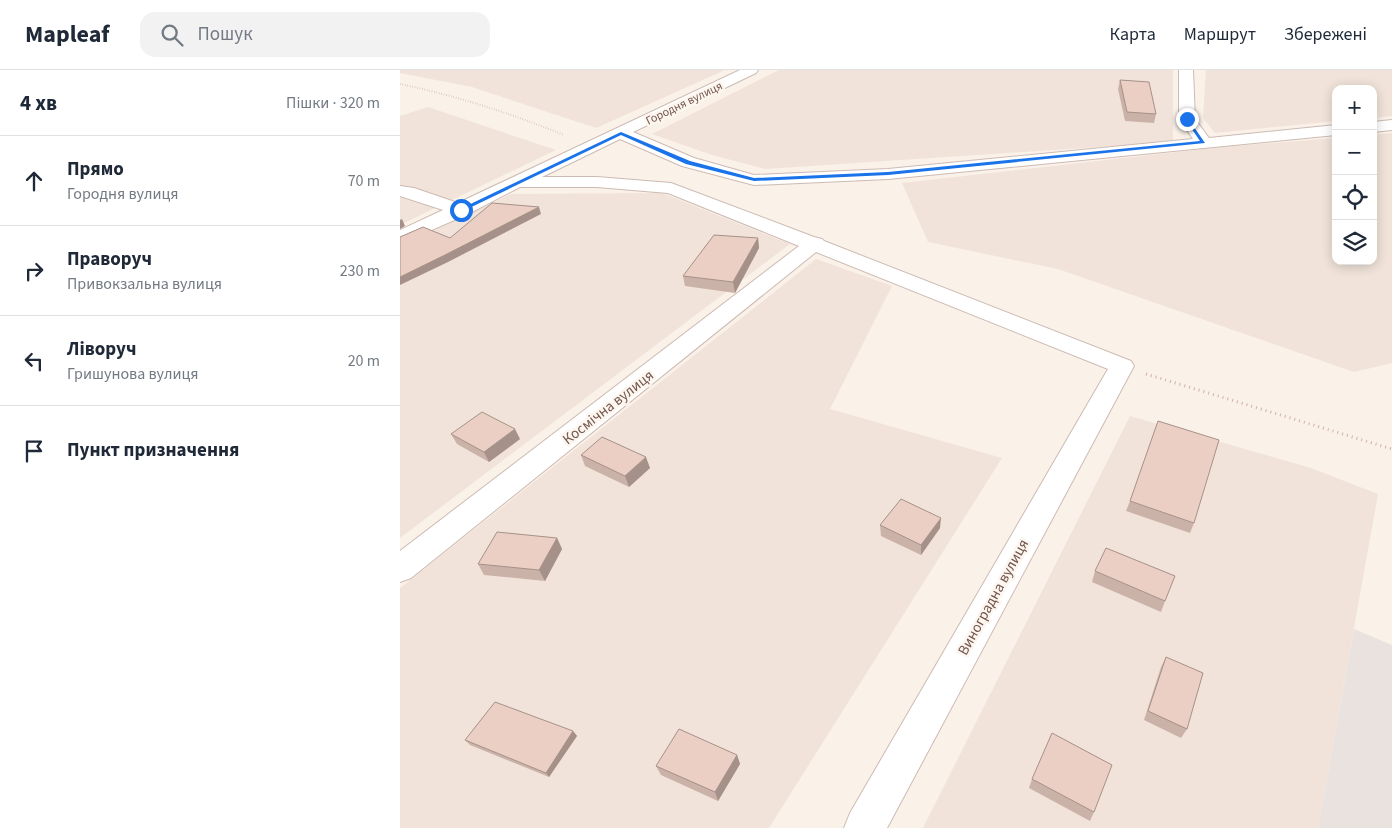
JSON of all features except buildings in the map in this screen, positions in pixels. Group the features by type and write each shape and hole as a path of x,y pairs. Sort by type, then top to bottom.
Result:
{"street":[{"name":"Городня вулиця","path":"400,238 752,70"},
{"path":"1186,70 1187,119 1204,142"},
{"path":"1377,127 1392,125"},
{"path":"621,134 688,162 754,180 888,174 1332,130"},
{"path":"519,182 597,182 671,188 815,243 1122,366"},
{"path":"400,191 461,210"},
{"name":"Космічна вулиця","path":"400,569 815,243"},
{"name":"Виноградна вулиця","path":"865,828 1122,366"}],"path":[{"path":"400,84 444,94 513,114 592,146"},
{"path":"1122,366 1392,449"}],"shaded area":[{"path":"400,70 725,70 596,128 472,87 400,73"},
{"path":"779,70 1173,70 1173,142 765,169 712,155 652,134"},
{"path":"1206,70 1392,70 1392,116 1377,118 1377,85 1332,85 1332,121 1215,133 1203,118"},
{"path":"428,107 556,150 400,225 400,116"},
{"path":"1392,133 1392,363 1354,372 1058,269 928,242 902,183 1221,147 1332,138 1332,265 1377,265 1377,135"},
{"path":"662,193 790,244 400,538 400,247 511,194"},
{"path":"816,259 892,286 830,409 1002,458 769,828 400,828 400,588"},
{"path":"1130,416 1311,468 1378,494 1318,828 923,828"},
{"path":"1354,629 1392,645 1392,828 1318,828"}],"route":[{"path":"461,210 592,146 621,134 688,162 754,180 888,174 1204,142 1187,119"}]}
